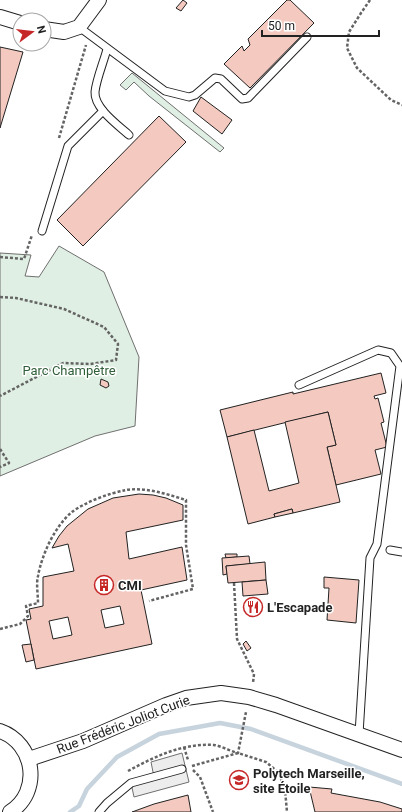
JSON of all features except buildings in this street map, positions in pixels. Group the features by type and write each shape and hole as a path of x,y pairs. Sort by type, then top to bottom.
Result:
{"street":[{"path":"52,30 64,32 84,31 99,0"},
{"path":"0,17 12,21"},
{"name":"Rue Frédéric Joliot Curie","path":"29,759 83,741 166,705 186,698 221,693 249,697 276,705 402,750"},
{"path":"0,731 14,738 23,748 29,759 31,770 27,793 21,803 11,812"}],"lane":[{"path":"84,31 165,91 189,97 195,94 214,78 222,79 242,99 248,98 307,37"},
{"path":"107,49 95,92 97,102 103,111 129,135"},
{"path":"42,230 68,146 103,111"},
{"path":"299,385 378,350 391,352 400,366 377,544 370,558 358,734"},
{"path":"390,550 402,552"},
{"path":"99,812 106,803 131,783 182,769"}],"path":[{"path":"370,0 349,32 347,48 357,68 391,100 402,105"},
{"path":"59,139 84,31"},
{"path":"0,257 24,259 29,244"},
{"path":"0,297 16,298 64,308 104,327 118,344 116,360 90,364 63,363 0,396"},
{"path":"0,449 9,463 0,467"},
{"path":"0,629 20,624 28,616 26,606 38,603 38,576 47,547 55,532 72,512 99,497 127,490 158,491 186,500 186,545 193,589 150,601"},
{"path":"234,582 237,640 254,674 252,688"},
{"path":"242,732 247,709"},
{"path":"184,747 190,767 200,777 213,812"},
{"path":"190,767 238,753 266,762 278,773 285,790 287,812"}],"green space":[{"path":"132,73 224,148 220,152 149,96 134,82 126,90 120,85"},
{"name":"Parc Champêtre","path":"59,246 104,272 139,357 135,426 95,436 0,476 0,253 31,255 25,276 39,277"}],"shaded area":[{"path":"182,753 189,782 134,797 131,783 154,777 151,762"}],"waterway":[{"path":"70,812 79,806 87,789 117,757 159,734 220,723 251,729 402,784"}],"place":[{"name":"CMI","path":"104,585"},
{"name":"L'Escapade","path":"253,607"},
{"name":"Polytech Marseille, site Étoile","path":"239,780"}]}
